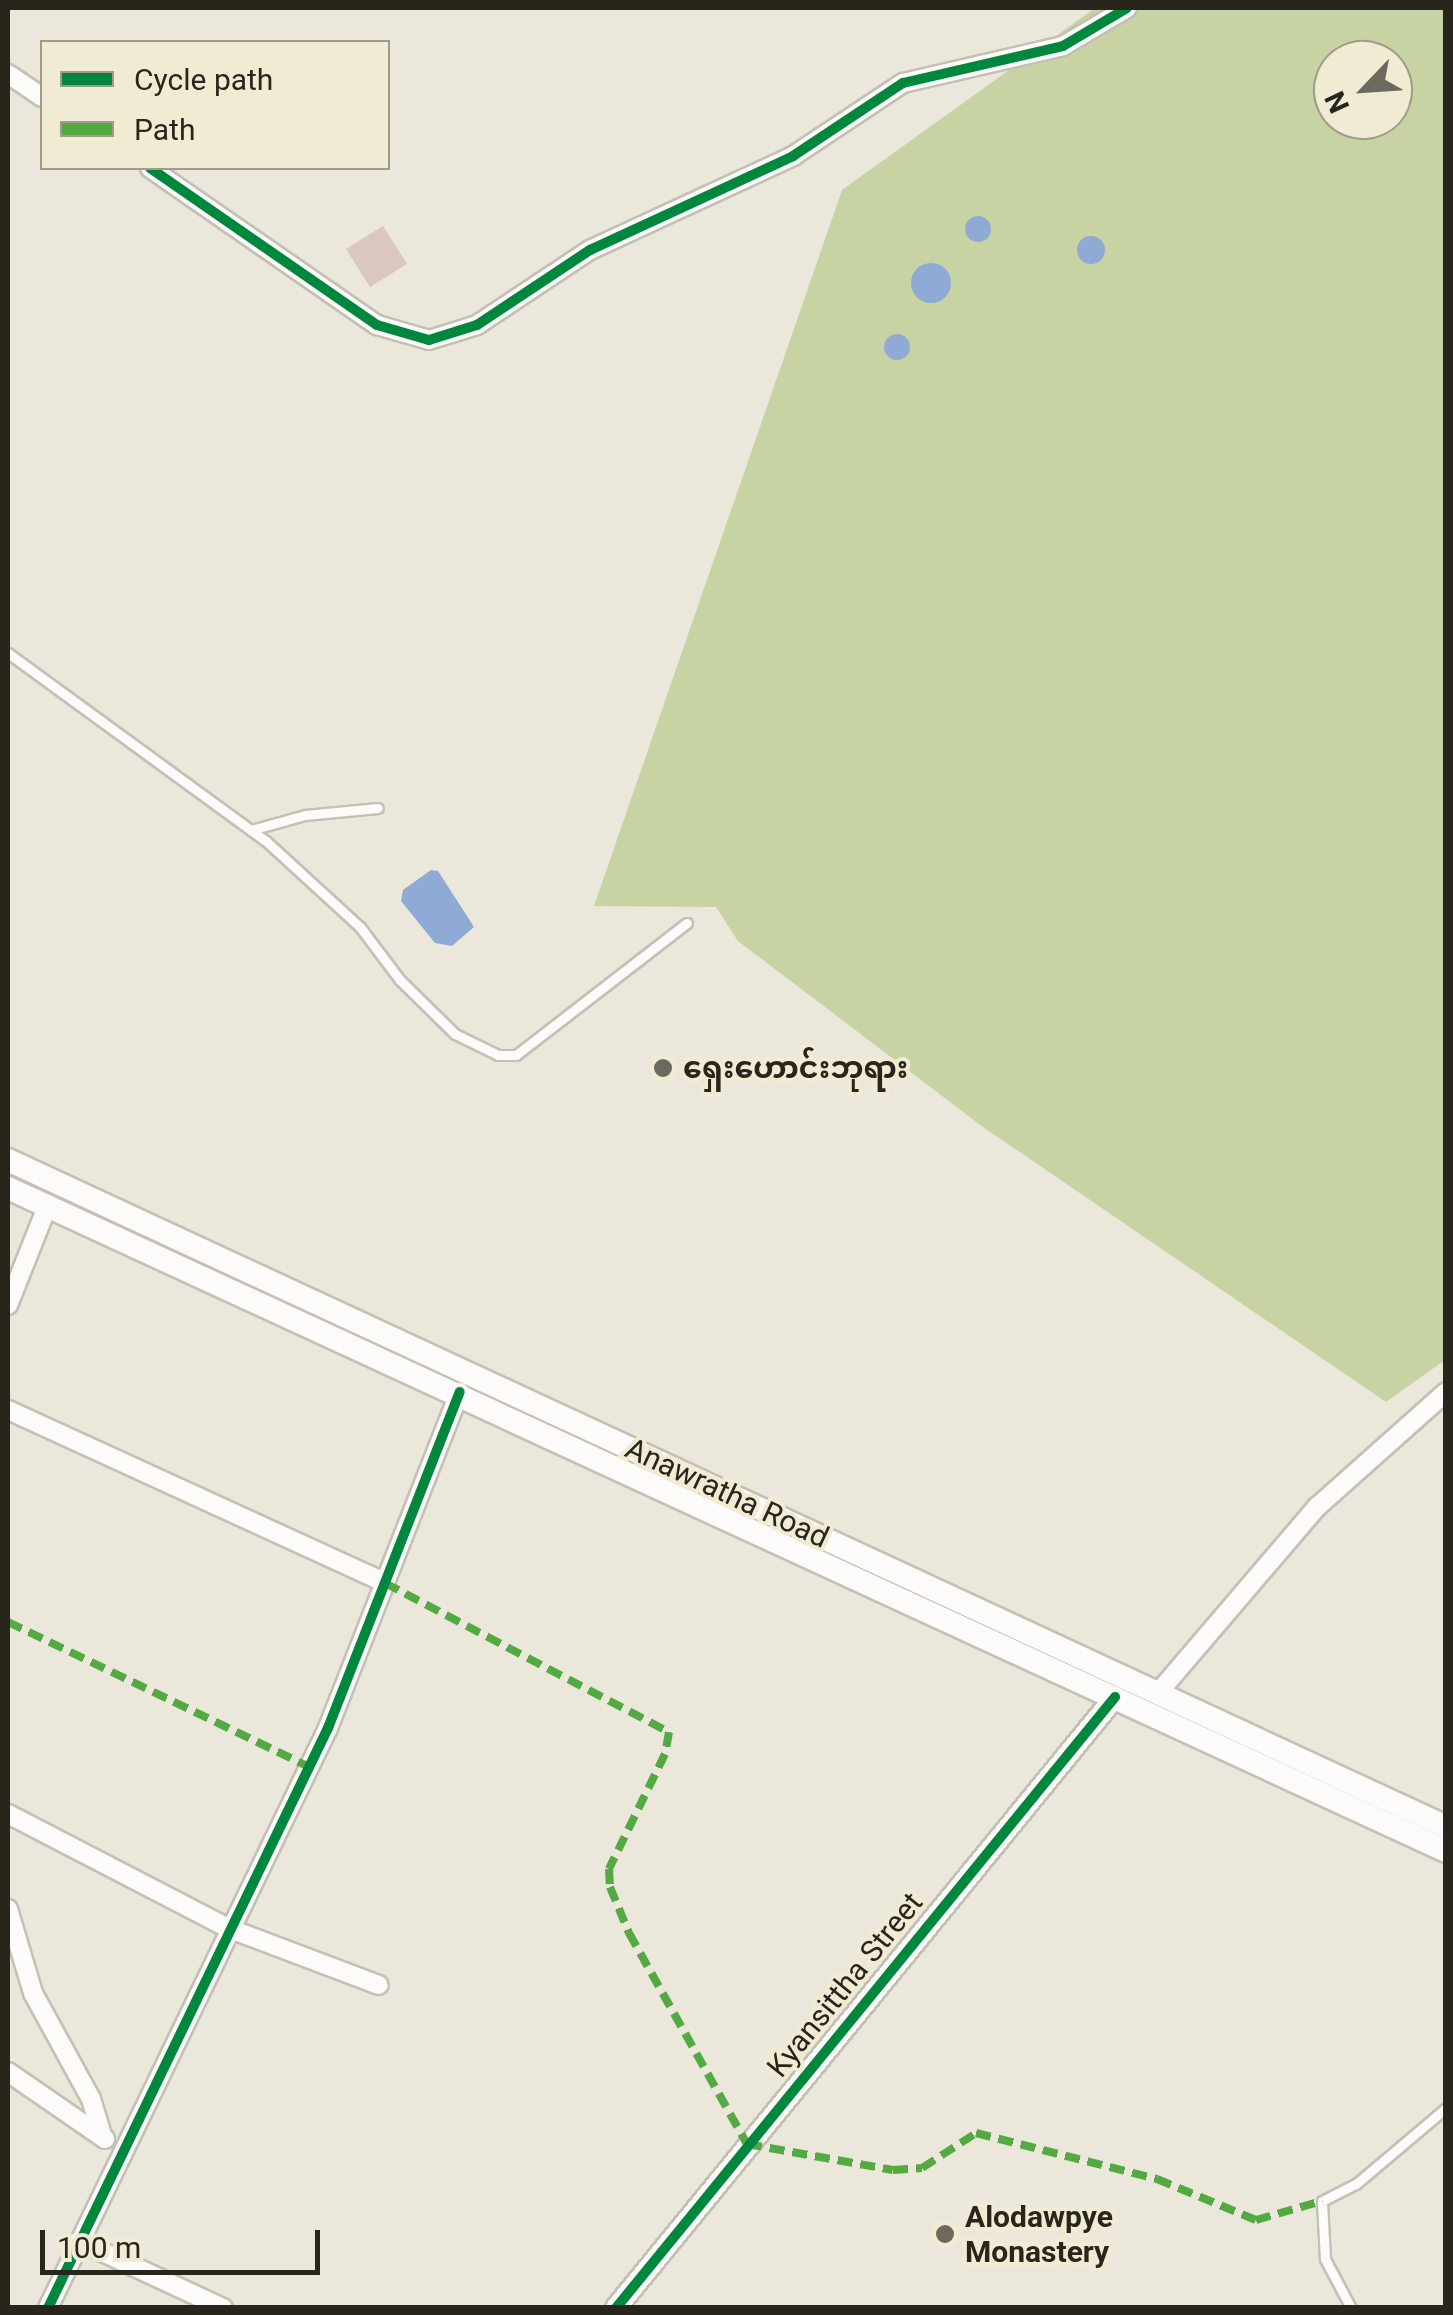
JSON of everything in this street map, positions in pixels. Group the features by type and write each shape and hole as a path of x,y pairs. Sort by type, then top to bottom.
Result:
{"main road":[{"name":"Anawratha Road","path":"8,1160 172,1236 460,1392 513,1404"},
{"name":"Anawratha Road","path":"8,1188 162,1259 341,1328 513,1404 1121,1689 1446,1850"},
{"path":"162,1259 172,1236"},
{"name":"Anawratha Road","path":"1121,1689 1158,1693 1446,1827"}],"street":[{"path":"153,170 377,325 429,340 477,325 590,250 794,156 903,83 1063,46 1127,8"},
{"path":"8,74 40,96"},
{"path":"8,1305 47,1206"},
{"path":"48,2308 228,1928 328,1728 460,1392"},
{"path":"1158,1693 1317,1507 1446,1392"},
{"path":"8,1410 385,1583"},
{"name":"Kyansittha Street","path":"616,2308 1121,1689"},
{"path":"8,1814 228,1928 379,1985"},
{"path":"8,1909 48,2027 92,2099 102,2136"},
{"path":"8,2072 122,2150"},
{"path":"79,2242 223,2308"}],"lane":[{"path":"8,653 252,830 360,927 400,980 455,1034 498,1055 516,1054 688,923"},
{"path":"252,830 305,815 378,808"},
{"path":"1350,2308 1325,2260 1328,2225 1322,2201 1356,2184 1446,2108"}],"green space":[{"path":"1095,8 1445,8 1445,1360 1386,1402 983,1127 738,941 716,907 594,906 842,190"}],"water":[{"path":"978,216 987,220 991,229 987,238 978,242 969,238 965,229 969,220"},
{"path":"1091,236 1101,240 1105,250 1101,260 1091,264 1081,260 1077,250 1081,240"},
{"path":"931,263 945,269 951,283 945,297 931,303 917,297 911,283 917,269"},
{"path":"897,334 906,338 910,347 906,356 897,360 888,356 884,347 888,338"},
{"path":"431,870 438,871 474,927 452,946 435,943 401,901 403,890"}],"building":[{"path":"383,226 407,264 370,287 346,249"}],"marked path":[{"path":"385,1583 669,1732 665,1754 609,1869 610,1887 629,1933 747,2144 893,2170 922,2168 976,2133 1157,2179 1256,2220 1322,2201"},
{"path":"8,1622 309,1767"}],"cycle path":[{"path":"153,170 377,325 429,340 477,325 590,250 793,156 903,83 1063,46 1127,8"},
{"path":"48,2308 328,1728 460,1392"},
{"path":"616,2308 1115,1697"}],"place":[{"name":"ရှေးဟောင်းဘုရား","path":"663,1068"},
{"name":"Alodawpye Monastery","path":"945,2234"}]}
